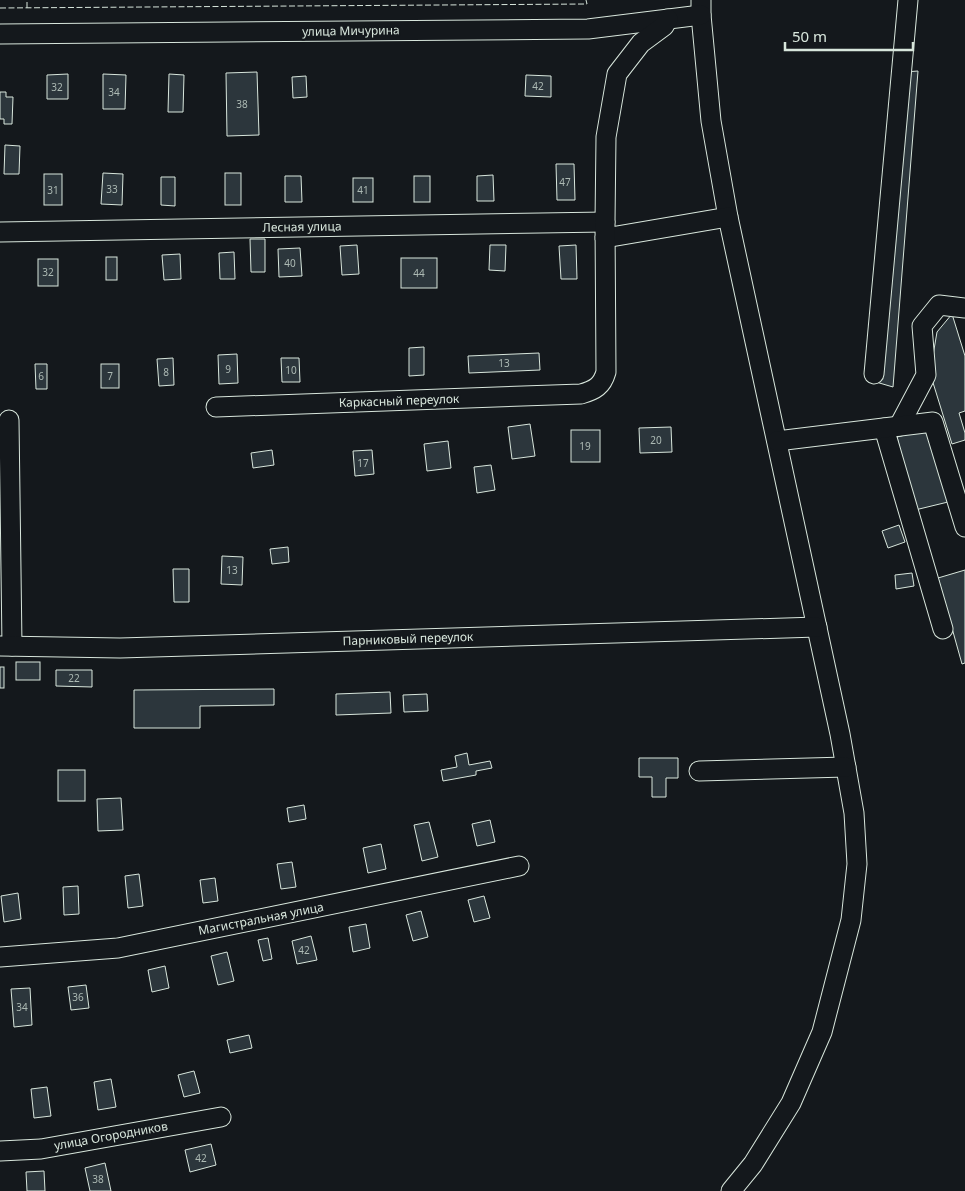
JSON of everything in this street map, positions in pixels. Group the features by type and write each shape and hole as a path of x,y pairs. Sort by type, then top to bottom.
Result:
{"street":[{"path":"874,374 908,0"},
{"path":"701,7 711,121 728,217 846,767 854,813 857,864 851,920 822,1032 791,1103 753,1164 731,1191"},
{"name":"улица Мичурина","path":"0,34 588,29 668,19 701,7"},
{"path":"605,230 606,137 617,74 641,43 664,26 668,19"},
{"name":"Лесная улица","path":"0,232 605,230 728,217"},
{"name":"Каркасный переулок","path":"216,407 581,394 590,392 603,381 606,372 605,230"},
{"path":"943,629 892,427 926,375 922,326 939,306 965,308"},
{"path":"6,646 9,420"},
{"path":"776,441 933,422 965,528"},
{"name":"Парниковый переулок","path":"6,646 120,648 817,627"},
{"path":"699,771 846,767"},
{"name":"Магистральная улица","path":"0,957 118,948 519,866"},
{"name":"улица Огородников","path":"0,1151 41,1149 220,1117"}],"building":[{"path":"918,71 893,387 876,382 904,72"},
{"path":"257,72 259,135 227,136 226,73"},
{"path":"68,74 68,99 47,99 47,75"},
{"path":"103,74 126,75 125,109 103,109"},
{"path":"169,74 184,75 183,112 168,112"},
{"path":"526,75 551,76 551,97 525,96"},
{"path":"306,76 307,97 293,98 292,77"},
{"path":"0,92 6,92 6,97 13,97 12,124 4,124 4,119 0,119"},
{"path":"5,145 20,146 19,174 4,174"},
{"path":"556,164 574,164 575,200 557,200"},
{"path":"103,173 123,174 122,205 101,204"},
{"path":"225,173 241,173 241,205 225,205"},
{"path":"44,174 62,174 62,205 44,205"},
{"path":"493,175 494,201 477,201 477,176"},
{"path":"285,176 301,176 302,202 285,202"},
{"path":"414,176 430,176 430,202 414,202"},
{"path":"161,177 175,177 175,206 161,205"},
{"path":"353,178 373,178 373,202 353,202"},
{"path":"250,239 265,239 265,272 251,272"},
{"path":"357,245 359,274 342,275 340,246"},
{"path":"490,245 506,245 505,271 489,270"},
{"path":"576,245 577,279 561,279 559,246"},
{"path":"300,248 302,276 279,277 278,249"},
{"path":"234,252 235,279 220,279 219,253"},
{"path":"180,254 181,279 164,280 162,255"},
{"path":"106,257 117,257 117,280 106,280"},
{"path":"401,258 437,258 437,288 401,288"},
{"path":"38,259 58,259 58,286 38,286"},
{"path":"952,314 965,356 965,411 959,413 965,433 965,440 952,444 930,373 937,332"},
{"path":"424,347 424,375 409,376 409,348"},
{"path":"539,353 540,370 469,373 468,356"},
{"path":"237,354 238,383 219,384 218,355"},
{"path":"173,358 174,385 159,386 157,359"},
{"path":"281,358 299,358 300,382 282,382"},
{"path":"35,364 47,364 47,389 36,389"},
{"path":"101,364 119,364 119,388 101,388"},
{"path":"530,424 535,456 512,459 508,427"},
{"path":"671,427 672,452 640,453 639,428"},
{"path":"930,429 948,502 915,510 897,437"},
{"path":"571,430 600,430 600,462 571,462"},
{"path":"448,441 451,468 427,471 424,444"},
{"path":"272,450 274,465 253,468 251,453"},
{"path":"372,450 374,474 355,476 353,451"},
{"path":"491,465 495,490 477,493 474,467"},
{"path":"899,525 905,542 888,548 882,531"},
{"path":"288,547 289,562 272,564 270,549"},
{"path":"222,556 243,557 242,585 221,584"},
{"path":"173,569 189,569 189,602 174,602"},
{"path":"965,570 965,663 962,664 938,578"},
{"path":"912,573 914,586 896,589 895,575"},
{"path":"16,662 40,662 40,680 16,680"},
{"path":"0,667 4,667 4,688 0,688"},
{"path":"56,670 92,670 92,687 56,686"},
{"path":"274,689 274,705 200,706 200,728 134,728 134,690"},
{"path":"390,692 391,713 336,715 336,694"},
{"path":"427,694 428,711 404,712 403,695"},
{"path":"467,753 469,765 490,761 492,768 476,771 476,775 443,781 441,770 457,767 455,756"},
{"path":"639,758 678,758 678,778 666,778 666,797 652,797 652,777 639,777"},
{"path":"58,770 85,770 85,801 58,801"},
{"path":"121,798 123,830 98,831 97,799"},
{"path":"304,805 306,819 289,822 287,808"},
{"path":"490,820 495,842 477,846 472,824"},
{"path":"429,822 438,857 422,861 414,825"},
{"path":"381,844 386,869 368,873 363,848"},
{"path":"292,862 296,887 281,889 277,864"},
{"path":"139,874 143,906 128,908 125,876"},
{"path":"215,878 218,901 203,903 200,880"},
{"path":"78,886 79,914 64,915 63,887"},
{"path":"18,893 21,919 4,922 1,896"},
{"path":"484,896 490,918 474,922 468,900"},
{"path":"421,911 428,937 413,941 406,915"},
{"path":"366,924 370,948 353,952 349,927"},
{"path":"311,936 317,960 297,964 292,941"},
{"path":"268,938 272,959 263,961 258,940"},
{"path":"227,952 234,981 218,985 211,956"},
{"path":"165,966 169,988 152,992 148,970"},
{"path":"86,985 89,1008 71,1010 68,987"},
{"path":"30,988 32,1025 14,1027 11,989"},
{"path":"249,1035 252,1048 230,1053 227,1040"},
{"path":"194,1071 200,1093 184,1097 178,1075"},
{"path":"111,1079 116,1107 98,1110 94,1082"},
{"path":"47,1087 51,1116 34,1118 31,1089"},
{"path":"211,1144 216,1165 190,1172 185,1150"},
{"path":"105,1163 111,1191 90,1191 85,1168"},
{"path":"44,1171 45,1191 27,1191 26,1172"}],"fence":[{"path":"27,0 27,8"},
{"path":"0,8 587,4 586,0"}]}
